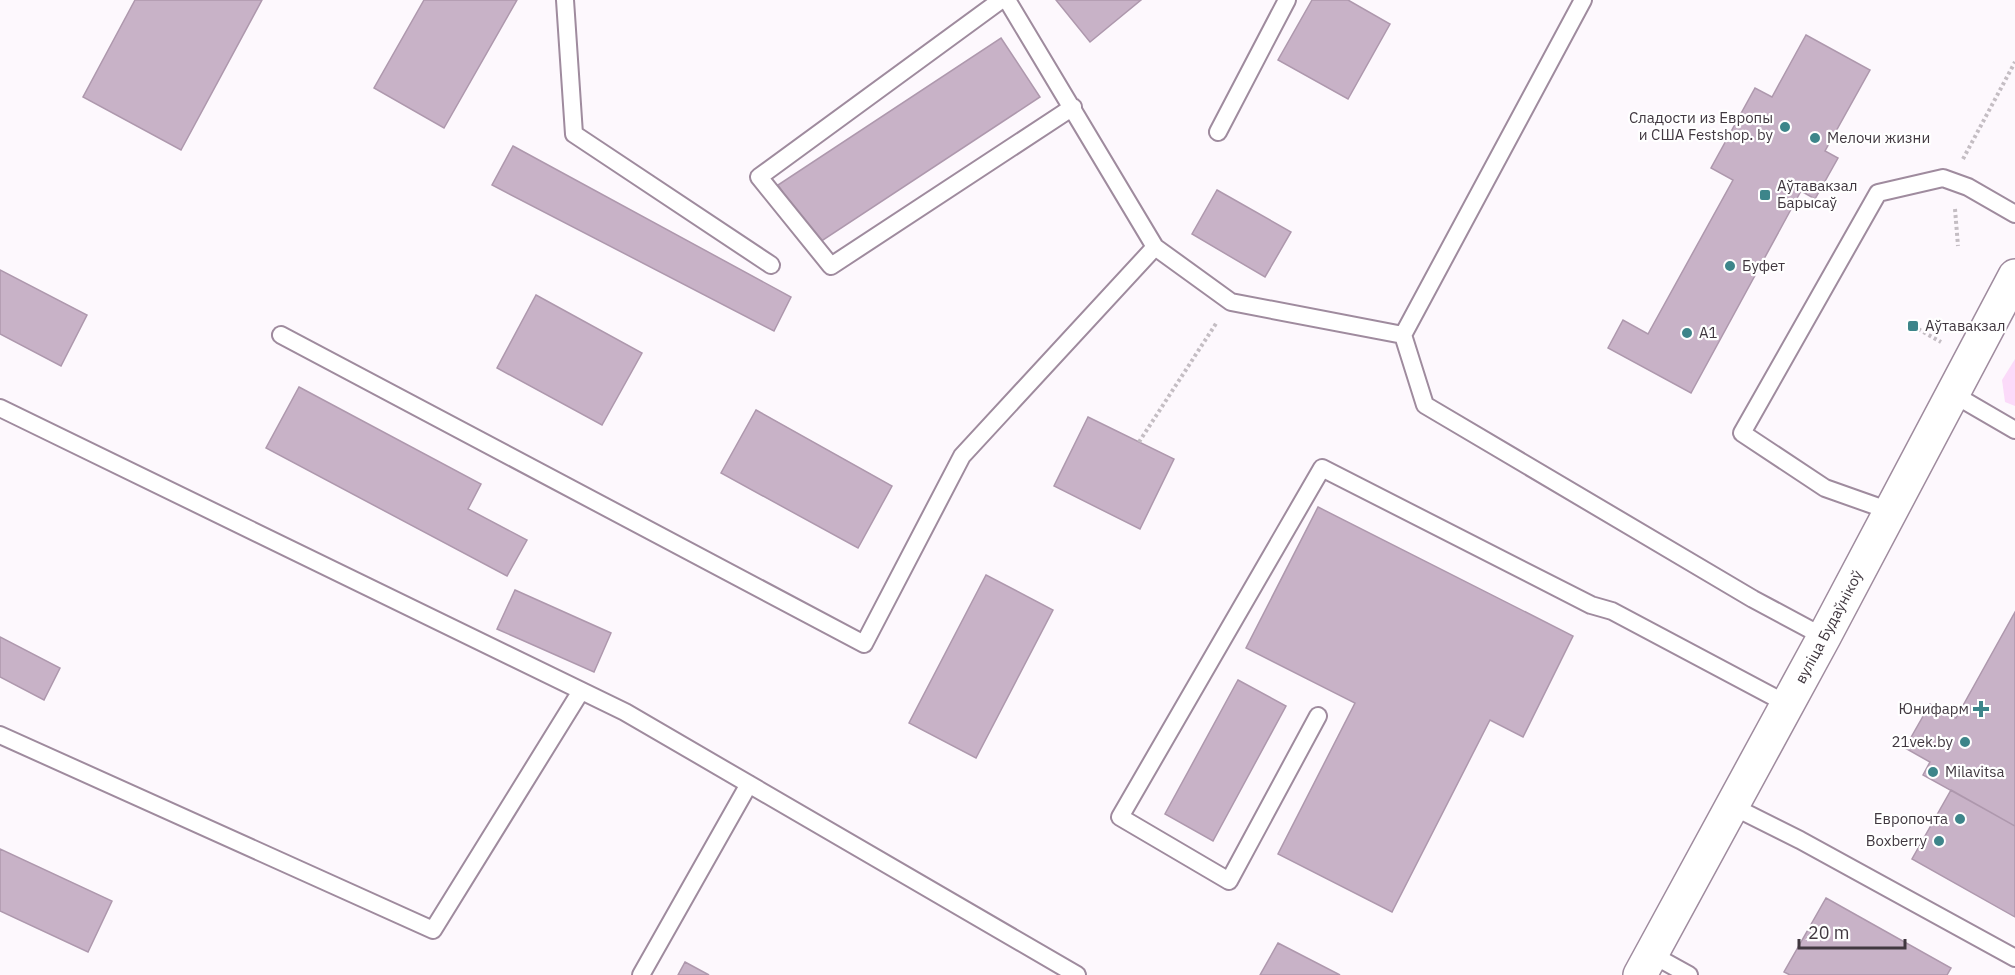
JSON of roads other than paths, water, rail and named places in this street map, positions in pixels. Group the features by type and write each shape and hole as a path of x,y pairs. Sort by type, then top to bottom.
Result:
{"main road":[{"name":"вуліца Будаўнікоў","path":"1646,964 1824,637 2015,276"}],"lane":[{"path":"565,0 574,134 771,265"},
{"path":"1001,0 759,177 831,266 1073,107"},
{"path":"1007,0 1155,247 1231,302 1403,335"},
{"path":"1218,132 1287,0"},
{"path":"1583,0 1403,335 1425,405 1753,599 1824,637"},
{"path":"1890,511 1825,488 1742,433 1878,193 1943,178 1968,187 2015,214"},
{"path":"281,335 864,644 962,456 1155,247"},
{"path":"1953,394 2015,430"},
{"path":"0,408 625,712 1077,975"},
{"path":"1318,716 1229,881 1120,817 1322,468 1591,605 1612,611 1787,704"},
{"path":"0,735 434,930 582,691"},
{"path":"641,975 749,784"},
{"path":"1732,806 1800,840 2015,958"},
{"path":"1646,964 1689,975"}],"place":[{"name":"Сладости из Европы и США Festshop. by","path":"1785,127"},
{"name":"Мелочи жизни","path":"1815,138"},
{"name":"Аўтавакзал Барысаў","path":"1765,195"},
{"name":"Буфет","path":"1730,266"},
{"name":"Аўтавакзал","path":"1913,326"},
{"name":"A1","path":"1687,333"},
{"name":"Юнифарм","path":"1981,709"},
{"name":"21vek.by","path":"1965,742"},
{"name":"Milavitsa","path":"1933,772"},
{"name":"Европочта","path":"1960,819"},
{"name":"Boxberry","path":"1939,841"}]}
